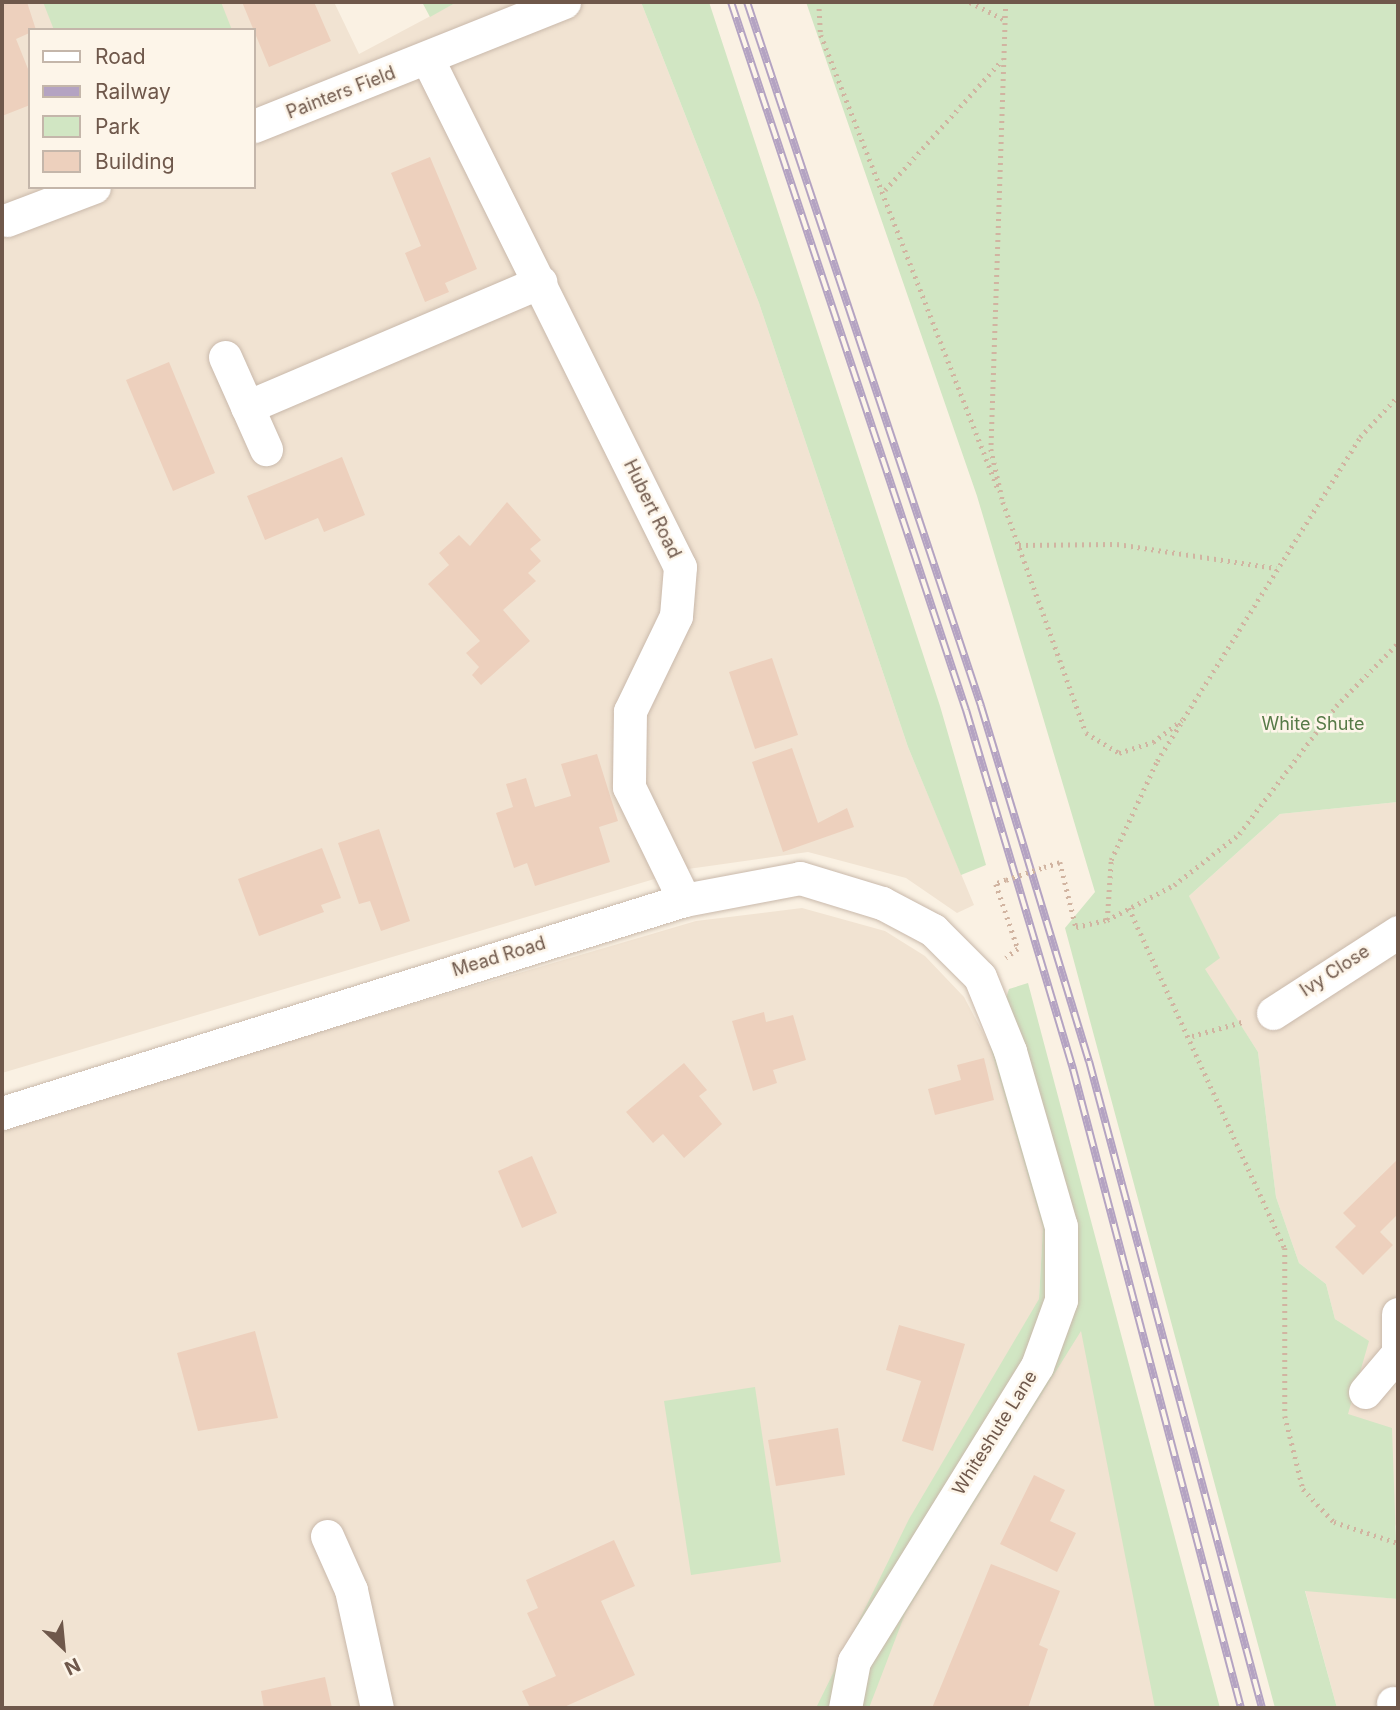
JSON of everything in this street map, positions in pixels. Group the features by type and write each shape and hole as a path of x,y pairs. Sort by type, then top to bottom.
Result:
{"street":[{"name":"Painters Field","path":"256,125 428,60 564,2"},
{"name":"Hubert Road","path":"428,60 680,568 676,616 630,711 629,787 684,900"},
{"path":"7,220 89,189"},
{"path":"247,407 540,282"},
{"path":"225,357 266,449"},
{"name":"Mead Road","path":"2,1113 684,900 800,878 882,903 933,930 980,977"},
{"name":"Ivy Close","path":"1273,1013 1398,932"},
{"name":"Whiteshute Lane","path":"845,1708 854,1661 1037,1366 1061,1300 1061,1226 1039,1139 980,977"},
{"path":"1364,1392 1398,1353 1398,1314"},
{"path":"327,1536 351,1590 377,1708"}],"path":[{"path":"819,2 821,35 885,190 1003,502 1086,733 1119,753 1153,742 1182,720"},
{"path":"970,2 1005,20"},
{"path":"1003,502 991,449 1006,2"},
{"path":"885,190 1003,60"},
{"path":"1107,920 1111,860 1182,720 1360,436 1398,397"},
{"path":"1018,545 1117,544 1276,568"},
{"path":"1010,927 996,884 1060,862 1076,927 1107,920 1174,886 1239,834 1336,706 1398,643"},
{"path":"1129,908 1192,1036 1285,1248 1285,1416 1303,1489 1334,1522 1398,1544"},
{"path":"1192,1036 1273,1013"}],"shaded area":[{"path":"2,2 334,2 359,54 457,2 641,2 759,303 908,747 974,905 957,913 906,878 808,852 688,869 2,1073"},
{"path":"1398,802 1398,1531 1347,1415 1368,1341 1335,1319 1326,1284 1299,1263 1276,1197 1258,1052 1204,969 1189,896 1280,814"},
{"path":"802,908 885,931 925,956 964,997 990,1046 1043,1228 1039,1299 1107,1322 1204,1708 2,1708 2,1125 696,921"},
{"path":"1305,1590 1398,1599 1398,1708 1337,1708"}],"green space":[{"path":"43,2 221,2 231,28 53,28"},
{"path":"422,2 457,2 430,17"},
{"path":"641,2 709,2 940,706 986,865 961,875 908,747 759,303"},
{"name":"White Shute","path":"806,2 1398,2 1398,802 1280,814 1189,896 1220,958 1205,969 1258,1052 1276,1197 1299,1263 1326,1284 1335,1319 1369,1341 1348,1414 1392,1428 1398,1599 1305,1591 1337,1708 1275,1708 1065,928 1095,892 977,496"},
{"path":"1028,983 1220,1708 1155,1708 1081,1331 905,1614 869,1708 816,1708 909,1519 1039,1299 1043,1228 990,1046 1009,989"},
{"path":"755,1387 781,1562 691,1575 664,1401"}],"building":[{"path":"2,2 27,2 35,28 28,28 28,34 16,39 28,69 28,106 2,116"},
{"path":"242,2 314,2 331,41 269,67 256,36 256,28 253,28"},
{"path":"430,157 477,269 445,283 449,292 425,302 405,253 421,246 391,173"},
{"path":"169,362 215,473 173,491 126,380"},
{"path":"342,457 365,515 324,532 318,518 265,540 247,496"},
{"path":"507,502 541,540 530,549 541,561 528,573 536,581 503,610 530,641 481,685 472,675 479,667 466,653 480,641 428,584 449,565 439,553 459,535 470,546"},
{"path":"772,658 798,735 755,749 729,672"},
{"path":"792,748 818,823 847,808 854,827 783,852 752,762"},
{"path":"597,754 618,821 599,827 610,862 535,886 527,863 514,868 496,813 513,807 506,784 526,778 535,807 571,796 561,764"},
{"path":"379,829 410,921 381,931 370,901 359,904 338,843"},
{"path":"322,848 341,898 321,905 324,912 259,936 238,879"},
{"path":"764,1012 766,1022 793,1015 806,1060 773,1070 777,1083 753,1091 732,1021"},
{"path":"984,1058 994,1100 935,1115 928,1089 961,1080 957,1065"},
{"path":"684,1063 707,1090 699,1096 722,1124 684,1158 663,1134 653,1143 626,1112"},
{"path":"532,1156 557,1213 522,1228 498,1171"},
{"path":"1398,1159 1398,1214 1380,1232 1393,1245 1363,1275 1335,1247 1356,1226 1343,1213"},
{"path":"899,1325 965,1344 933,1451 902,1441 921,1381 886,1370"},
{"path":"255,1331 278,1418 198,1431 177,1353"},
{"path":"838,1428 845,1475 776,1486 768,1440"},
{"path":"1034,1475 1065,1490 1050,1521 1076,1533 1057,1572 1000,1544"},
{"path":"614,1540 635,1586 601,1601 635,1675 562,1708 530,1708 522,1691 556,1676 527,1613 538,1608 526,1580"},
{"path":"991,1564 1060,1591 1039,1645 1048,1649 1028,1708 932,1708"},
{"path":"325,1677 332,1708 264,1708 261,1691"}],"railway":[{"path":"731,2 966,710 1073,1069 1241,1708"},
{"path":"747,2 981,706 1089,1061 1262,1708"}]}
